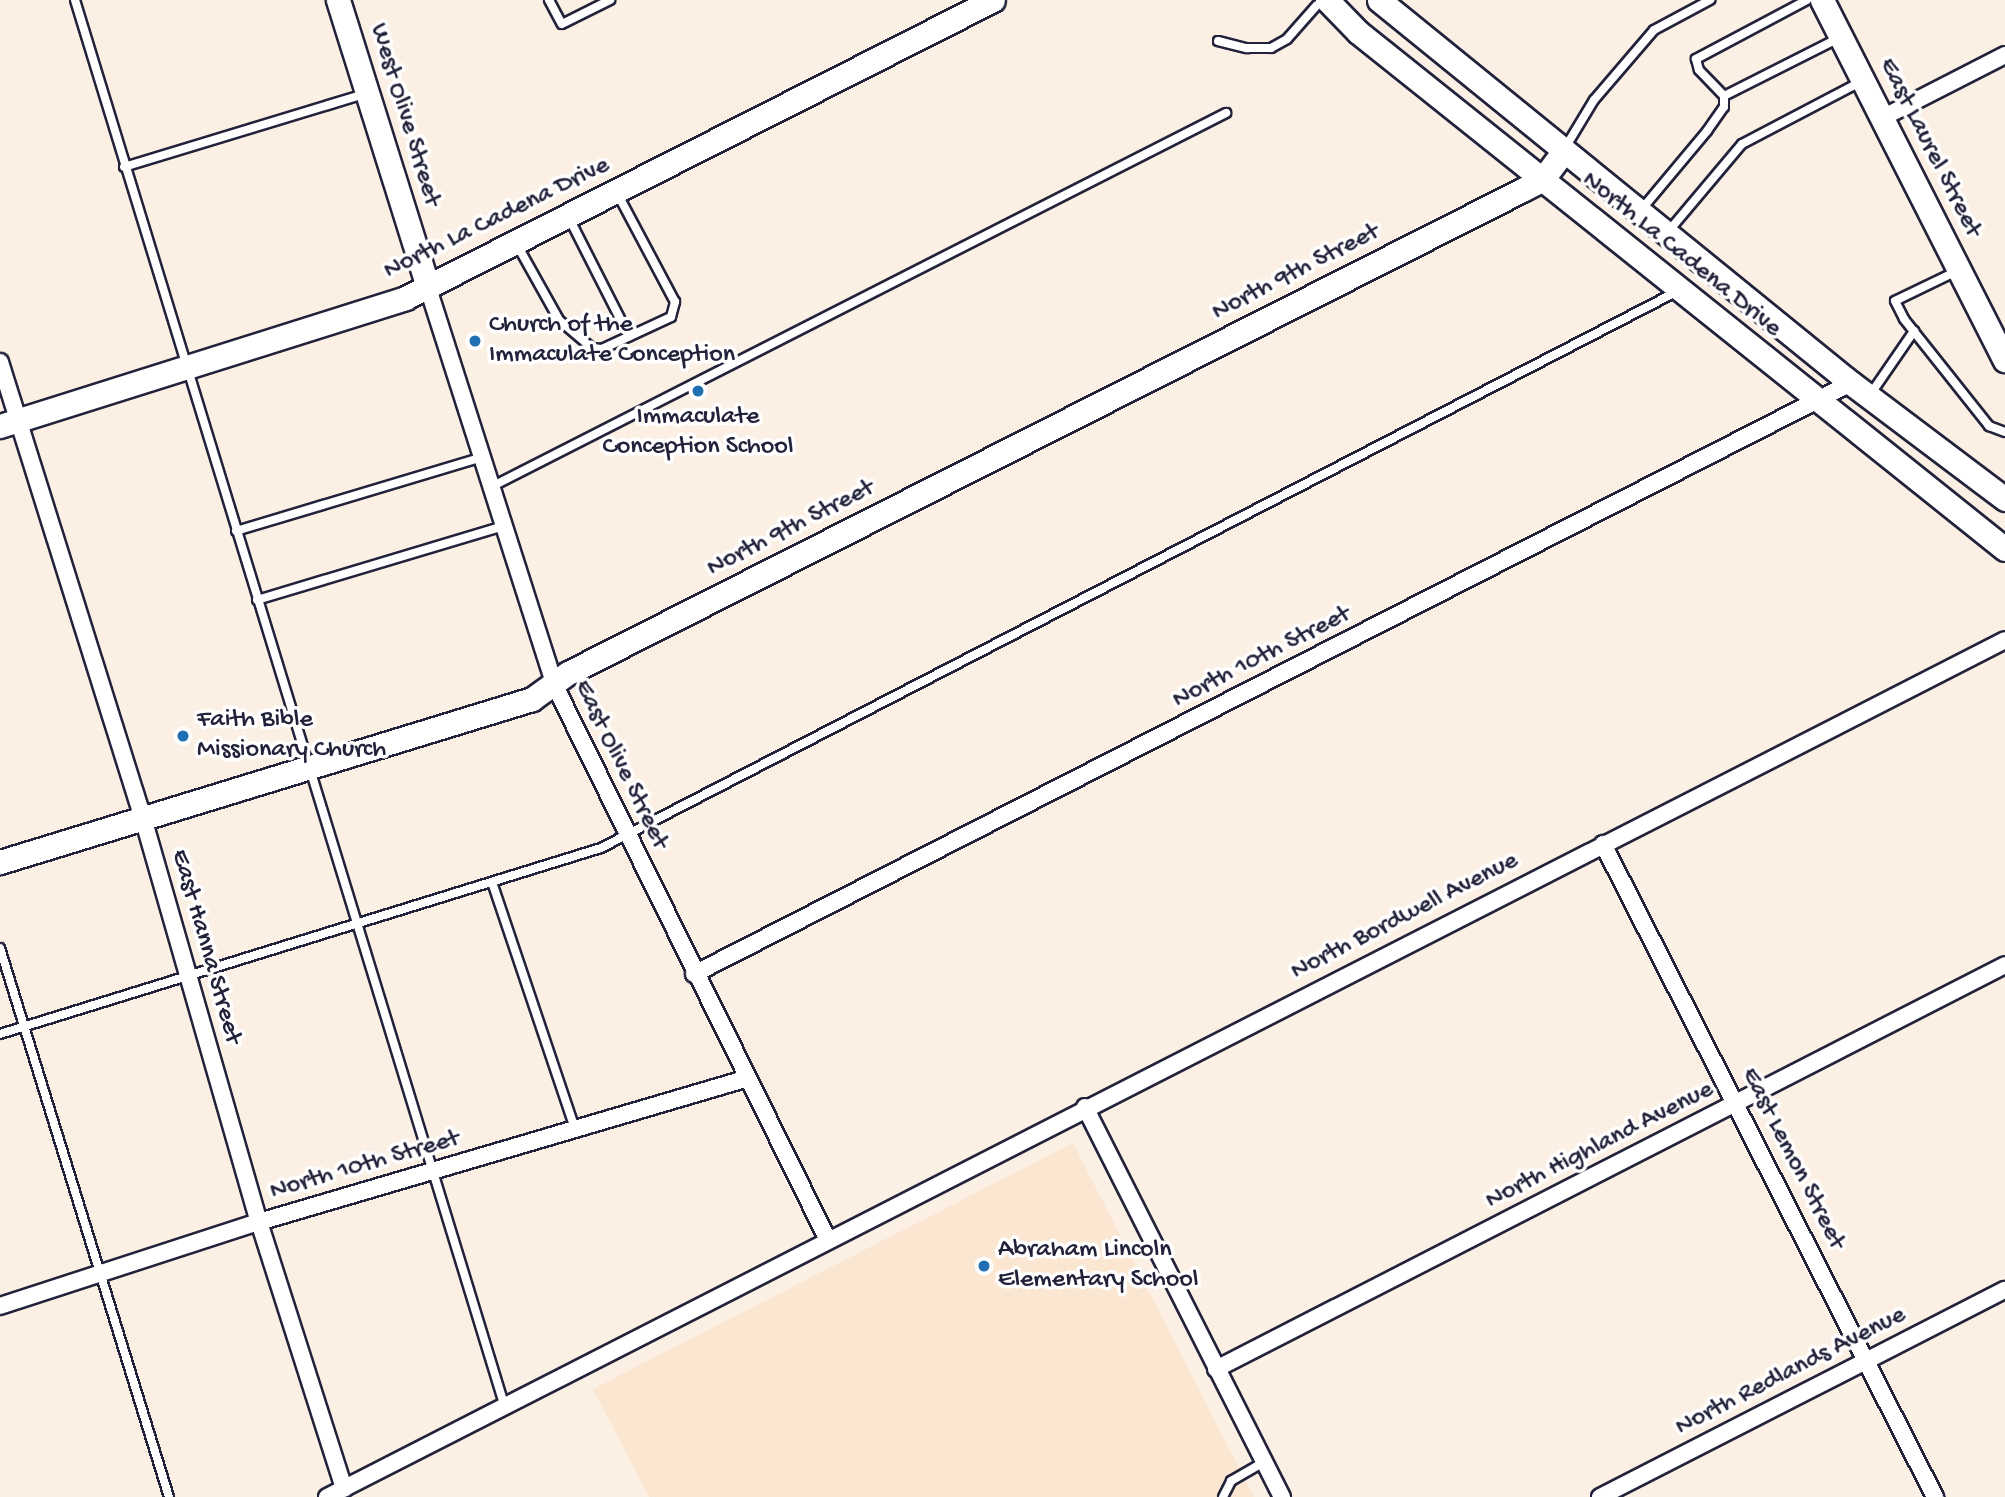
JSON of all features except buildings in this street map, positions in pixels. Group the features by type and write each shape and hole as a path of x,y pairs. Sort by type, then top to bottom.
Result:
{"main road":[{"name":"West Olive Street","path":"338,0 428,288"},
{"name":"North La Cadena Drive","path":"9,423 428,288 993,0"},
{"name":"North La Cadena Drive","path":"1379,0 1860,389 2005,499"},
{"name":"East Laurel Street","path":"1822,0 1959,269 2002,345"},
{"name":"North La Cadena Drive","path":"1317,2 2005,549"},
{"name":"North 9th Street","path":"0,862 531,699 554,684 1542,180 1564,151"}],"street":[{"path":"1882,118 2005,55"},
{"name":"East Olive Street","path":"428,288 554,684 694,974 828,1240"},
{"name":"East Hanna Street","path":"0,362 9,423 143,818 259,1222 344,1489"},
{"name":"North 10th Street","path":"694,974 1821,402 1860,389"},
{"name":"North Bordwell Avenue","path":"327,1497 1085,1107 2005,640"},
{"name":"East Lemon Street","path":"1603,844 1935,1497"},
{"name":"North Highland Avenue","path":"1216,1369 2005,965"},
{"name":"North 10th Street","path":"0,1306 259,1222 746,1079"},
{"path":"1085,1107 1282,1497"},
{"name":"North Redlands Avenue","path":"1600,1497 2005,1290"}],"lane":[{"path":"75,0 505,1407"},
{"path":"549,0 562,24 610,0"},
{"path":"1564,151 1588,108 1648,35 1710,0"},
{"path":"1639,212 1724,107 1724,96 1699,71 1696,60 1807,0"},
{"path":"1218,41 1248,48 1271,48 1287,39 1317,2"},
{"path":"1724,96 1841,37"},
{"path":"1667,234 1742,144 1863,81"},
{"path":"124,167 368,94"},
{"path":"491,487 1226,113"},
{"path":"516,243 559,320 592,348 602,349 671,317 675,302 617,192"},
{"path":"568,216 629,336"},
{"path":"1959,269 1895,300 1914,331 1989,426 2005,432"},
{"path":"0,1034 189,978 601,848 1680,290"},
{"path":"1860,389 1914,331"},
{"path":"236,531 480,458"},
{"path":"257,600 504,526"},
{"path":"492,882 575,1129"},
{"path":"0,948 169,1497"},
{"path":"1223,1497 1231,1481 1264,1462"}],"shaded area":[{"name":"Abraham Lincoln Elementary School","path":"1073,1143 1254,1497 649,1497 593,1389"}],"place":[{"name":"Church of the Immaculate Conception","path":"475,341"},
{"name":"Immaculate Conception School","path":"698,391"},
{"name":"Faith Bible Missionary Church","path":"183,736"},
{"name":"Abraham Lincoln Elementary School","path":"984,1266"}]}
